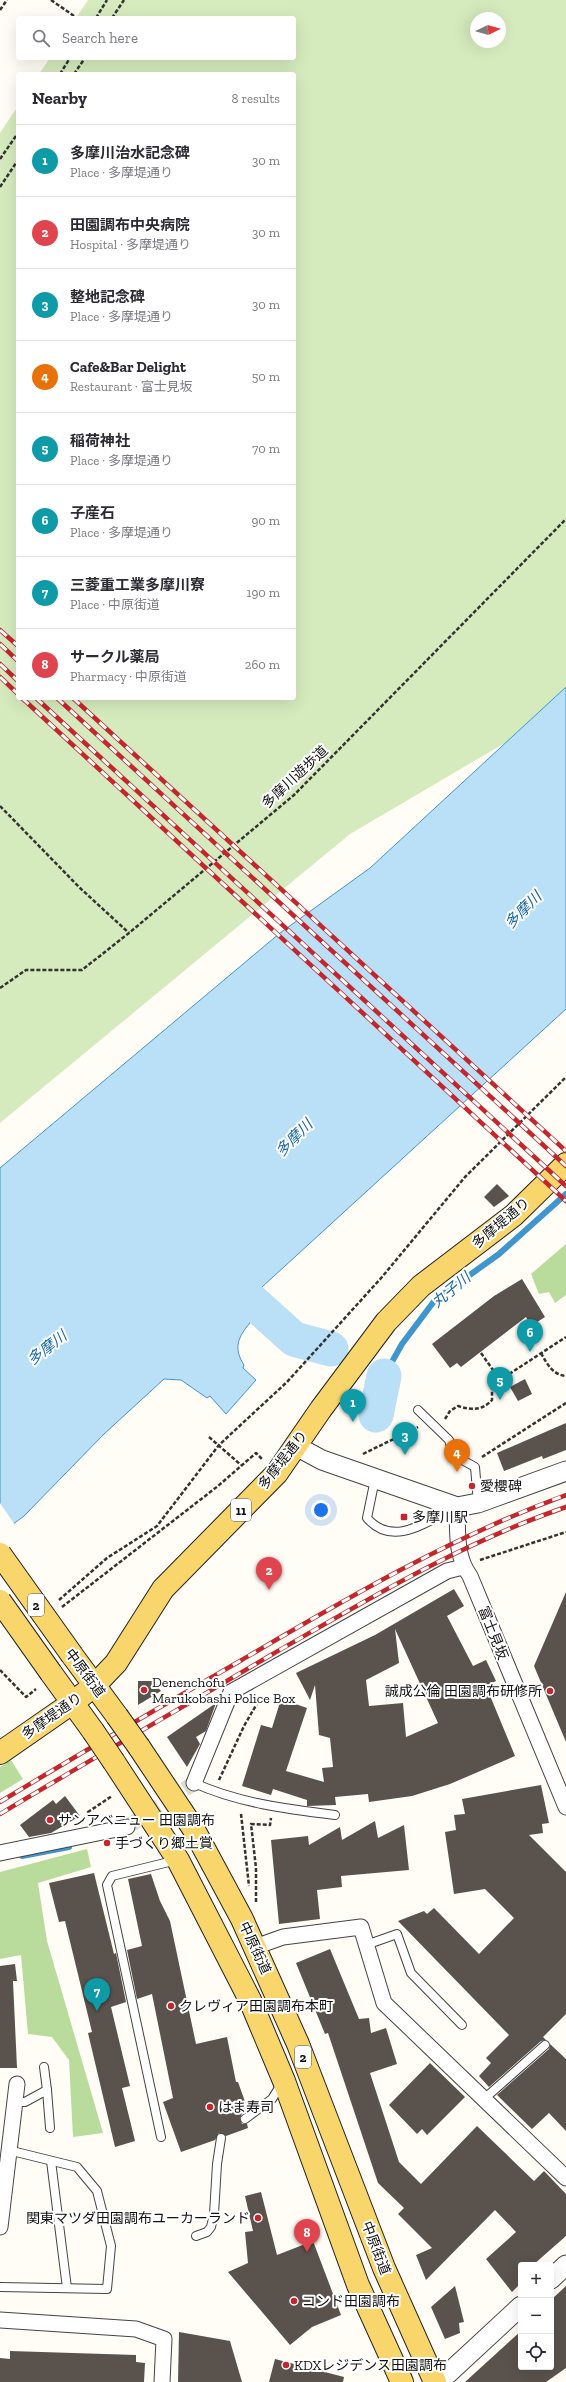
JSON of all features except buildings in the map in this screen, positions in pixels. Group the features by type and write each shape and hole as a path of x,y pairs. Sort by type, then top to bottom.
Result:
{"main road":[{"name":"多摩堤通り","path":"0,1753 94,1686 116,1663 163,1588 269,1482 382,1329 403,1304 421,1286 514,1215 566,1164"},
{"name":"中原街道","path":"0,1554 94,1686 118,1716 204,1848 255,1947 314,2084 384,2268 435,2382"},
{"name":"中原街道","path":"0,1601 93,1731 178,1860 244,1987 284,2081 358,2285 402,2382"}],"street":[{"path":"296,1446 322,1460 457,1507 478,1503 566,1470"},
{"path":"194,1783 232,1692 440,1575 463,1567 458,1539 457,1507"},
{"name":"富士見坂","path":"463,1567 470,1576 566,1807"},
{"path":"0,1853 127,1827"},
{"path":"255,1947 283,1937 361,1927 384,2002 566,2178"},
{"path":"0,2227 16,2084"},
{"path":"554,2276 566,2265"},
{"path":"439,2382 518,2309"},
{"path":"0,2320 136,2329 164,2339 162,2382"}],"lane":[{"path":"418,1410 429,1422 440,1429 449,1440 452,1450 457,1457 475,1467 478,1503"},
{"path":"375,1478 367,1518 374,1527 403,1533 457,1507"},
{"path":"194,1783 213,1792 258,1805 335,1815"},
{"path":"161,2137 107,1885 112,1876 178,1860"},
{"path":"366,1945 397,1934 411,1973 462,2025"},
{"path":"484,2099 545,2045"},
{"path":"44,2067 50,2128"},
{"path":"245,2119 272,2099 284,2081"},
{"path":"14,2102 24,2102 47,2090"},
{"path":"196,2236 207,2232 212,2226 217,2164 222,2138"},
{"path":"0,2287 107,2289 111,2246 97,2191 77,2167 8,2150"},
{"path":"51,2161 67,2288"}],"path":[{"path":"0,10 7,0"},
{"path":"51,0 75,16"},
{"path":"97,16 107,0"},
{"path":"113,16 124,0"},
{"path":"61,72 69,60"},
{"path":"75,72 84,60"},
{"path":"0,159 16,136"},
{"path":"0,187 16,163"},
{"name":"多摩川遊歩道","path":"0,988 26,970 82,970 129,933 294,795 566,519"},
{"path":"0,806 80,888 129,933"},
{"path":"57,1603 60,1598 107,1558 157,1526 219,1445 305,1364 382,1277 465,1177 566,1078"},
{"path":"363,1454 429,1422 447,1418 450,1411 458,1406 478,1409 486,1406 492,1400 492,1388 500,1380 566,1337"},
{"path":"481,1353 500,1380"},
{"path":"541,1353 558,1375 566,1376"},
{"path":"472,1464 566,1403"},
{"path":"209,1437 241,1465"},
{"path":"56,1612 218,1486 256,1453 263,1460"},
{"path":"463,1567 566,1532"},
{"path":"0,1670 26,1697 36,1689"},
{"path":"213,1792 244,1726 263,1694"},
{"path":"102,1832 88,1812 113,1795"},
{"path":"238,1798 241,1813 249,1893"},
{"path":"241,1813 247,1814"},
{"path":"256,1905 258,1897 251,1824 270,1825 271,1817 265,1816"}],"green space":[{"path":"88,0 566,0 566,707 350,834 0,1123 0,133 16,109 16,700 296,700 296,72 40,72 49,60 296,60 296,16 77,16"},
{"path":"566,1244 566,1295 555,1303 549,1292 539,1294 531,1274"},
{"path":"11,1760 23,1779 0,1793 0,1767"},
{"path":"87,1849 91,1867 38,1883 47,1941 103,2133 73,2137 69,2060 52,2037 28,2034 21,1955 0,1959 0,1872"}],"water":[{"name":"多摩川","path":"566,687 566,1009 250,1298 250,1323 242,1333 238,1343 238,1348 244,1365 243,1368 256,1380 226,1414 210,1396 207,1398 181,1380 164,1379 104,1434 24,1516 0,1534 0,1168 280,933 370,868"}],"pier":[{"path":"0,1503 15,1525 0,1536"}],"waterway":[{"name":"丸子川","path":"376,1375 384,1376 402,1344 435,1300 499,1254 566,1194"},
{"path":"213,1266 294,1339 331,1349"},
{"name":"丸子川","path":"376,1415 384,1376"},
{"path":"22,1856 69,1847"}],"tunnel":[{"path":"127,1827 194,1783"}],"railway":[{"path":"0,630 16,644"},
{"path":"0,644 16,659"},
{"path":"0,664 16,679"},
{"path":"0,677 16,692"},
{"path":"24,700 566,1201"},
{"path":"38,700 566,1186"},
{"path":"59,700 566,1166"},
{"path":"75,700 566,1151"},
{"path":"0,1802 359,1592 481,1530 566,1495"},
{"path":"0,1814 379,1593 452,1555 527,1521 566,1507"}],"place":[{"name":"子産石","path":"530,1352"},
{"name":"稲荷神社","path":"500,1400"},
{"name":"多摩川治水記念碑","path":"353,1422"},
{"name":"整地記念碑","path":"405,1455"},
{"name":"Cafe&Bar Delight","path":"457,1472"},
{"name":"愛櫻碑","path":"472,1486"},
{"name":"多摩川駅","path":"404,1517"},
{"name":"田園調布中央病院","path":"269,1590"},
{"name":"Denenchofu Marukobashi Police Box","path":"144,1690"},
{"name":"誠成公倫 田園調布研修所","path":"550,1691"},
{"name":"サンアベニュー 田園調布","path":"50,1820"},
{"name":"手づくり郷土賞","path":"107,1843"},
{"name":"クレヴィア田園調布本町","path":"171,2006"},
{"name":"三菱重工業多摩川寮","path":"97,2011"},
{"name":"はま寿司","path":"210,2107"},
{"name":"関東マツダ田園調布ユーカーランド","path":"258,2218"},
{"name":"サークル薬局","path":"307,2252"},
{"name":"コンド田園調布","path":"294,2301"},
{"name":"KDXレジデンス田園調布","path":"286,2365"}]}
